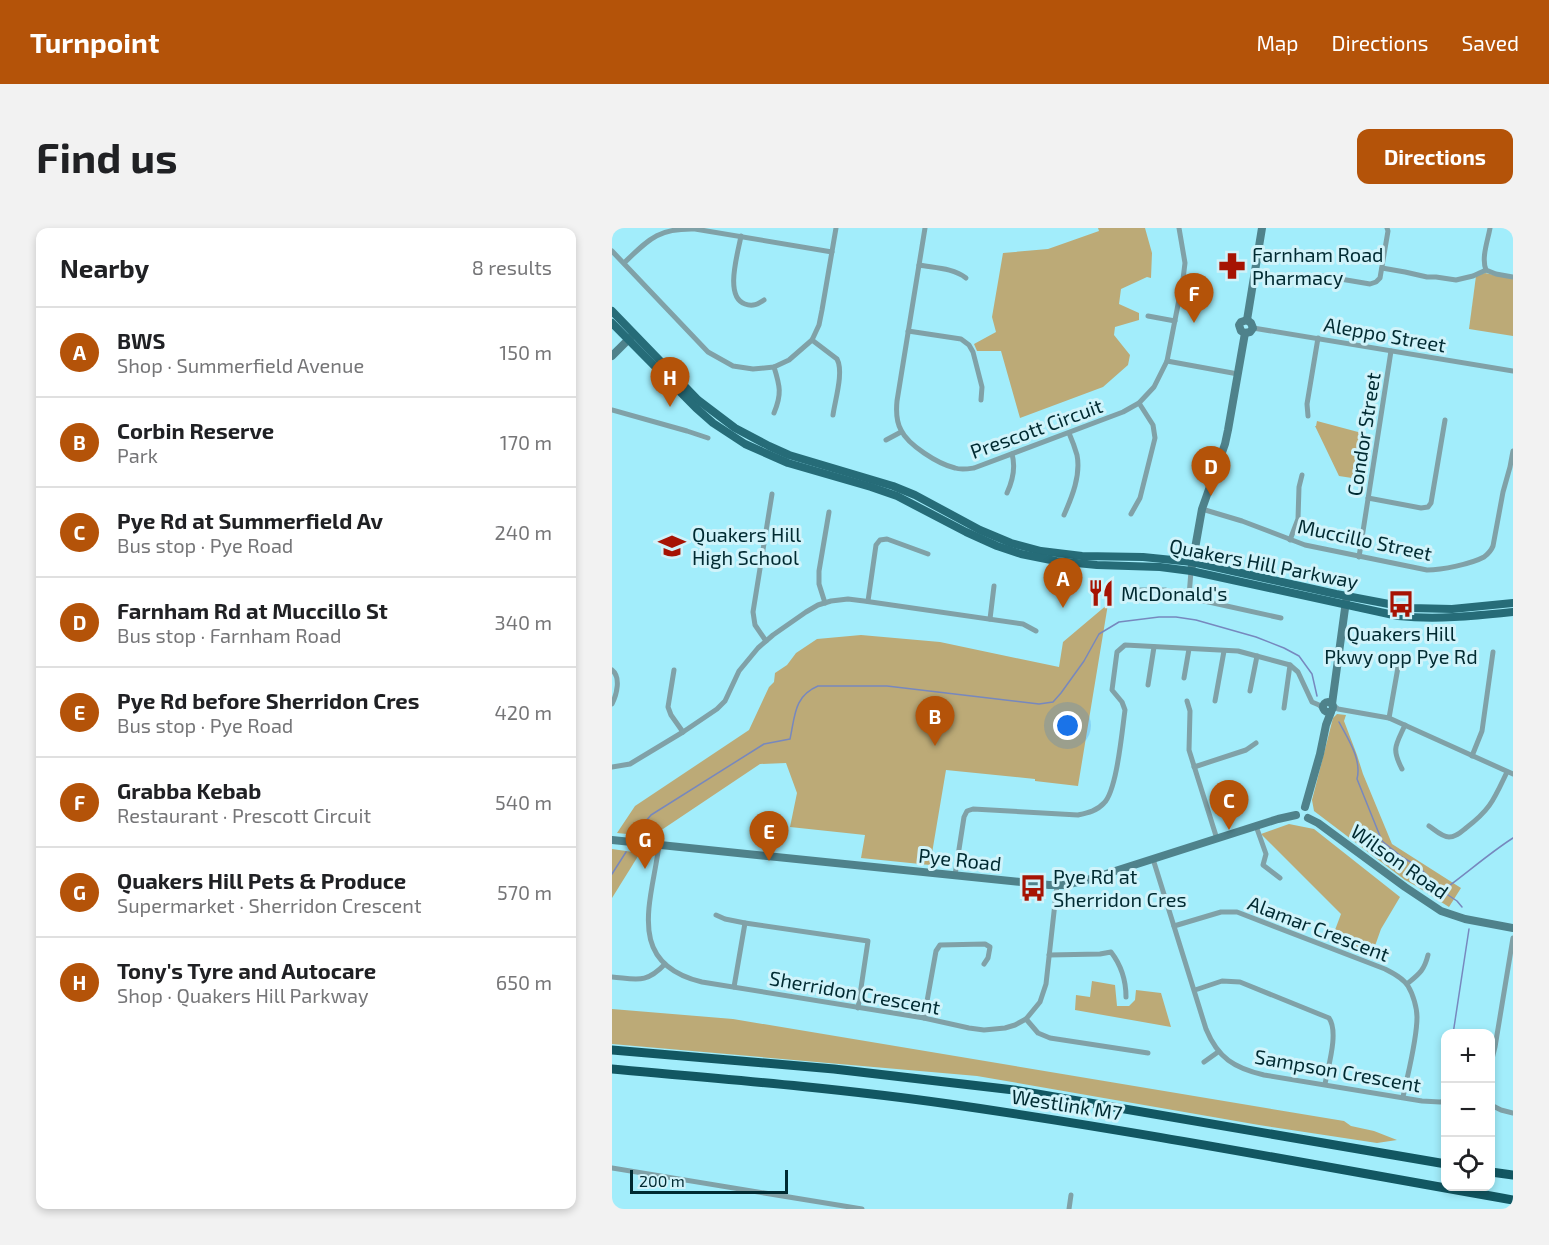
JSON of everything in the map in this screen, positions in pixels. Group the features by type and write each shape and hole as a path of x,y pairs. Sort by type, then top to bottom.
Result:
{"highway":[{"name":"Westlink M7","path":"612,1050 834,1069 1014,1090 1441,1163"},
{"name":"Westlink M7","path":"612,1069 779,1084 946,1104 1079,1124 1513,1200"},
{"path":"1495,1173 1513,1175"}],"main road":[{"name":"Quakers Hill Parkway","path":"612,311 631,337 696,408 713,423 745,444 788,463 889,493 977,537 1021,554 1079,564 1191,566 1346,600 1398,616 1455,618 1513,612"},
{"name":"Quakers Hill Parkway","path":"612,323 631,337"},
{"name":"Quakers Hill Parkway","path":"1346,600 1428,609 1513,603"}],"street":[{"path":"612,251 708,352 733,366 753,369 774,367 789,360 812,340 819,325 836,228"},
{"path":"886,440 901,432 896,408 925,228"},
{"name":"Prescott Circuit","path":"901,432 913,445 949,466 958,469 974,468 1123,412 1139,403 1154,387 1167,361 1185,263 1179,228"},
{"path":"1246,320 1262,228"},
{"path":"1486,270 1484,265 1490,228"},
{"path":"624,263 651,238 667,230 695,229 832,252"},
{"path":"1317,275 1370,284 1376,282 1380,278 1388,229"},
{"path":"741,236 733,282 735,294 739,301 746,305 754,306 764,300"},
{"path":"919,265 950,270 966,278"},
{"path":"1382,268 1427,278 1456,280 1486,270 1513,277"},
{"path":"1149,316 1175,321"},
{"path":"1245,333 1250,332 1253,328 1246,320"},
{"path":"1245,333 1239,327 1241,322 1246,320"},
{"name":"Aleppo Street","path":"1253,328 1513,371"},
{"path":"908,331 961,339 969,345 982,387 981,400"},
{"path":"1187,596 1202,509 1225,444 1245,333"},
{"path":"612,356 631,337"},
{"path":"1308,416 1307,404 1318,338"},
{"path":"812,340 836,358 839,363 840,370 832,415"},
{"name":"Condor Street","path":"1359,557 1391,351"},
{"path":"1167,361 1238,374"},
{"path":"774,367 780,392 774,413"},
{"path":"1131,514 1140,498 1155,438 1153,425 1139,403"},
{"path":"612,410 708,438"},
{"path":"1368,498 1421,508 1428,507 1431,503 1445,420"},
{"path":"1064,515 1074,490 1078,464 1069,433"},
{"name":"Muccillo Street","path":"1202,509 1242,521 1305,545 1427,570 1441,570 1486,556 1493,546 1513,451"},
{"path":"1007,493 1014,467 1012,454"},
{"path":"1290,540 1298,519 1299,487 1302,476"},
{"path":"766,641 755,625 753,612 772,494"},
{"path":"825,603 819,584 819,571 829,512"},
{"path":"868,601 878,541 887,539 928,554"},
{"path":"990,619 994,586"},
{"path":"1135,590 1167,591 1281,618"},
{"path":"612,767 630,764 720,707 741,668 758,648 810,609 825,603 848,599 868,601 1023,624 1036,631"},
{"path":"1305,807 1320,754 1333,690 1346,600"},
{"path":"955,875 966,809 1078,815 1098,808 1108,797 1113,783 1125,710 1122,702 1112,690 1117,652 1125,645 1238,651 1290,665 1301,677 1312,702 1389,718 1510,773 1493,802 1480,817 1456,836 1445,836 1429,826"},
{"path":"1148,685 1154,646"},
{"path":"1184,678 1189,649"},
{"path":"1215,701 1224,651"},
{"path":"1472,756 1482,731 1493,652"},
{"path":"1250,691 1257,656"},
{"path":"1389,718 1400,656"},
{"path":"1284,708 1290,665"},
{"path":"612,670 617,675 612,704"},
{"path":"674,670 669,707 671,715 683,732"},
{"path":"1187,701 1190,711 1189,745 1217,839"},
{"path":"1402,769 1395,749 1405,725"},
{"path":"1194,767 1246,750 1256,743"},
{"path":"1305,807 1309,812 1308,818 1303,821 1296,815 1298,809 1305,807"},
{"name":"Pye Road","path":"612,840 1057,885 1079,883 1296,815"},
{"name":"Wilson Road","path":"1308,818 1441,911 1465,919 1513,928"},
{"path":"1256,826 1266,854 1263,865 1280,878"},
{"name":"Sherridon Crescent","path":"659,845 648,926 651,942 656,952 665,964 681,976 984,1030 1005,1028 1026,1019"},
{"path":"1153,860 1206,1029 1218,1052 1204,1062"},
{"path":"1057,885 1043,993 1040,1002 1026,1019 1038,1033 1050,1038 1148,1053"},
{"name":"Alamar Crescent","path":"1174,926 1221,912 1237,912 1385,969 1407,984 1418,1016 1403,1096"},
{"path":"716,915 745,923 868,941 858,1008"},
{"path":"734,987 745,923"},
{"path":"1495,1047 1513,938"},
{"path":"924,1018 936,951 940,945 985,944 990,947 990,952 984,964"},
{"path":"1049,955 1111,952 1119,962 1126,987 1126,997"},
{"path":"1407,984 1425,967 1428,955"},
{"path":"612,977 642,979 650,977 665,964"},
{"path":"1195,990 1222,981 1240,982 1329,1018 1332,1023 1333,1038 1325,1084"},
{"name":"Sampson Crescent","path":"1218,1052 1239,1067 1253,1072 1431,1102 1441,1101"},
{"path":"1495,1108 1513,1113"},
{"path":"612,1168 862,1209"},
{"path":"1069,1209 1071,1196"}],"shaded area":[{"path":"1098,228 1145,228 1152,253 1151,278 1147,277 1121,289 1119,304 1139,313 1139,320 1115,327 1114,335 1130,355 1128,365 1103,387 1020,418 1001,351 977,351 974,344 996,332 992,317 1003,253 1048,249 1099,231"},
{"path":"1485,273 1513,279 1513,336 1469,329 1476,276"},
{"path":"1317,421 1373,436 1365,480 1339,476 1315,426"},
{"path":"1108,604 1078,786 946,770 930,865 861,858 865,835 790,827 797,793 786,763 760,764 660,831 656,837 617,833 635,806 749,730 769,687 774,682 775,673 787,665 796,653 817,639 861,635 940,642 1059,667 1063,642"},
{"path":"1337,714 1346,715 1344,721 1392,844 1461,888 1449,907 1405,880 1314,811 1312,800 1333,718"},
{"path":"1289,824 1314,829 1400,897 1381,929 1371,957 1332,938 1341,914 1261,834"},
{"path":"612,849 640,853 612,898"},
{"path":"1092,981 1115,985 1117,1006 1129,1006 1135,1000 1136,990 1161,993 1171,1027 1075,1010 1076,995 1090,997"},
{"path":"612,1009 733,1019 1344,1121 1351,1126 1374,1131 1397,1140 1377,1143 977,1076 612,1044"}],"waterway":[{"path":"635,834 651,815 764,744 790,739 800,701 804,695 818,686 887,686 1039,704 1053,702 1084,661 1099,634 1119,622 1176,617 1196,620 1256,637 1299,656 1312,674 1317,696"},
{"path":"1339,722 1356,757 1357,779 1382,841 1419,867 1442,891 1462,907"},
{"path":"1442,891 1513,838"},
{"path":"612,874 626,852"},
{"path":"1454,1029 1469,929"}],"place":[{"name":"Farnham Road Pharmacy","path":"1232,266"},
{"name":"Grabba Kebab","path":"1194,323"},
{"name":"Tony's Tyre and Autocare","path":"670,407"},
{"name":"Farnham Rd at Muccillo St","path":"1211,496"},
{"name":"Quakers Hill High School","path":"672,546"},
{"name":"McDonald's","path":"1101,593"},
{"name":"Quakers Hill Pkwy opp Pye Rd","path":"1401,604"},
{"name":"BWS","path":"1063,608"},
{"name":"Corbin Reserve","path":"935,746"},
{"name":"Pye Rd at Summerfield Av","path":"1229,830"},
{"name":"Pye Rd before Sherridon Cres","path":"769,861"},
{"name":"Quakers Hill Pets & Produce","path":"645,869"},
{"name":"Pye Rd at Sherridon Cres","path":"1033,888"}]}
